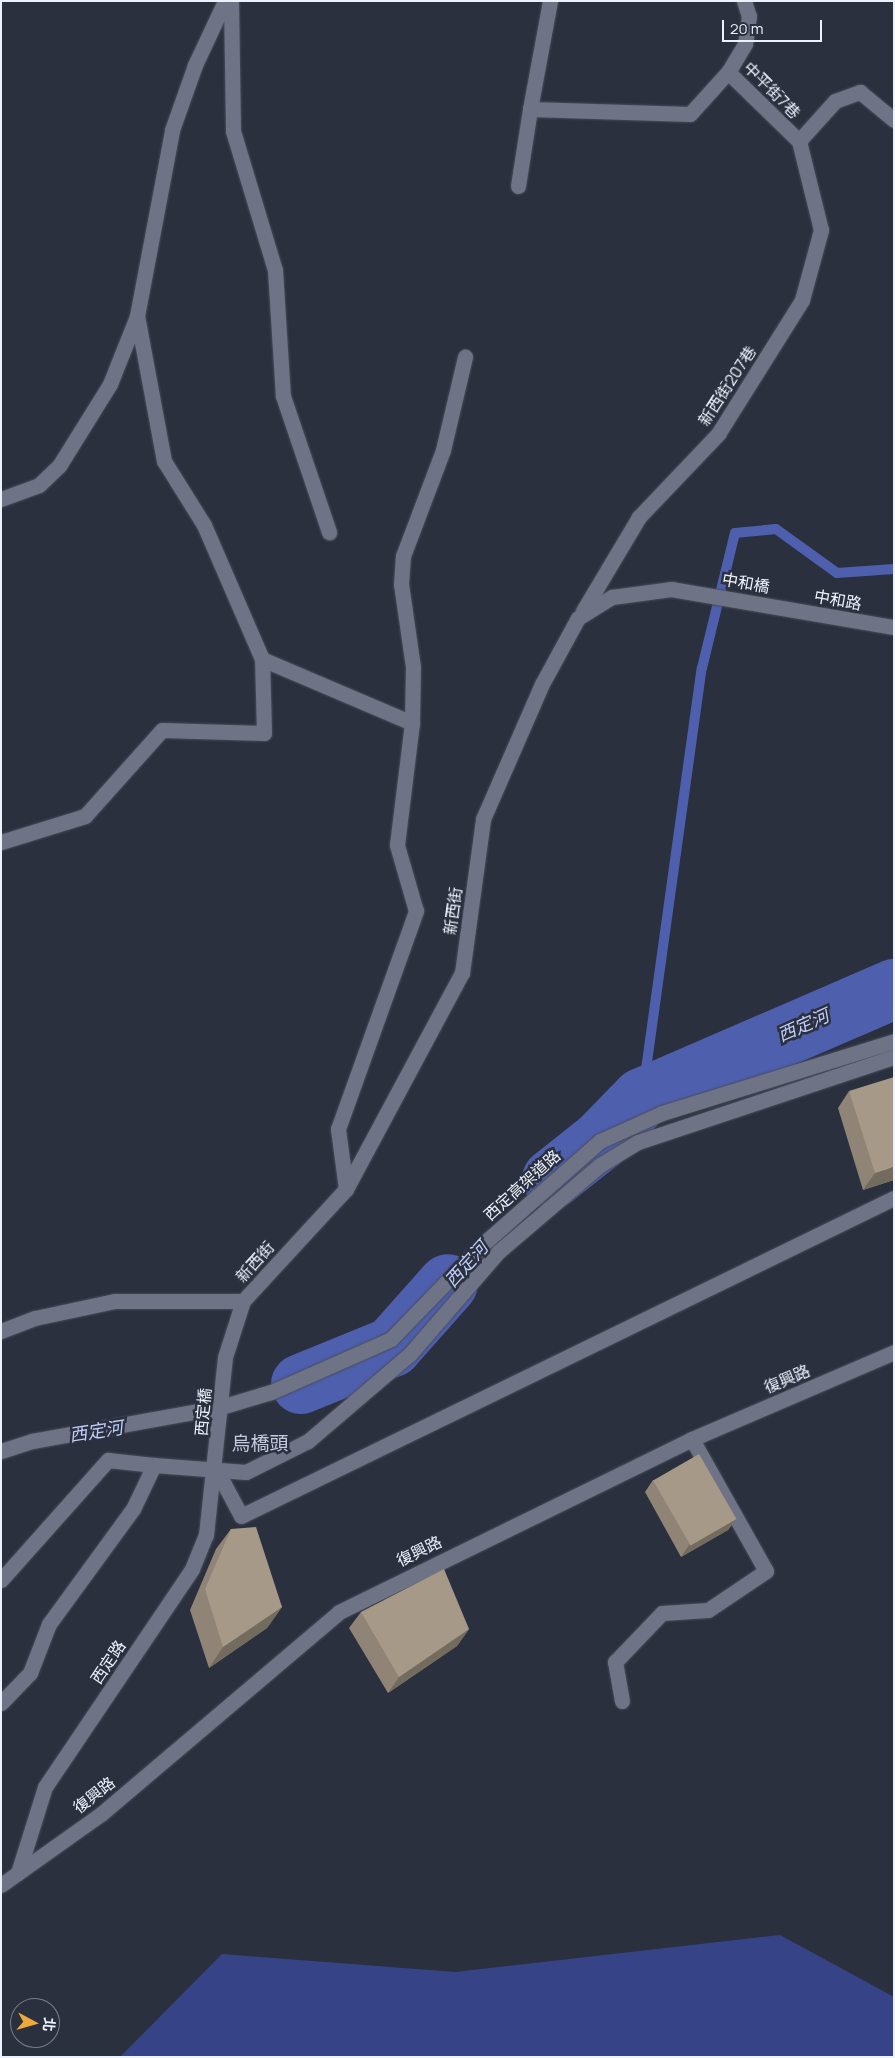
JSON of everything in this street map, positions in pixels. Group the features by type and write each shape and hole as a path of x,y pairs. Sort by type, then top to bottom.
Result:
{"street":[{"path":"1,499 39,485 60,466 95,412 137,316 172,130 195,65 225,1"},
{"path":"231,1 233,131 275,270 283,396 329,532"},
{"path":"518,186 550,1"},
{"name":"中平街7巷","path":"744,1 749,16 745,44 728,72 799,141 835,101 860,92 894,120"},
{"path":"530,109 690,114 728,72"},
{"name":"新西街207巷","path":"578,618 640,517 718,434 802,300 821,230 799,141"},
{"path":"1,842 85,816 162,730 264,733 262,659 204,525 164,461 137,316"},
{"path":"346,1189 338,1129 416,911 398,845 412,723 413,667 401,584 403,556 443,450 465,357"},
{"name":"新西街","path":"223,1379 243,1301 346,1189 462,973 483,819 542,684 578,618 600,602 625,594 655,589 710,594"},
{"name":"中和橋","path":"710,594 777,606"},
{"name":"中和路","path":"777,606 894,627"},
{"path":"262,659 412,723"},
{"name":"西定高架道路","path":"1,1451 32,1441 221,1407 271,1392 391,1339 531,1198 600,1141 662,1113 894,1041"},
{"path":"1,1580 108,1460 154,1465 215,1467 246,1472 308,1441 410,1354 498,1252 600,1165 638,1142 894,1057"},
{"path":"215,1467 241,1516 894,1198"},
{"name":"新西街","path":"1,1331 35,1318 115,1301 243,1301"},
{"name":"復興路","path":"18,1873 102,1814 338,1612 692,1439 894,1352"},
{"name":"西定橋","path":"217,1447 223,1379"},
{"path":"622,1701 615,1662 662,1613 708,1610 766,1571 692,1439"},
{"name":"西定路","path":"18,1873 45,1787 192,1569 206,1535 217,1447"},
{"path":"1,1703 30,1673 49,1624 133,1509 154,1465"},
{"path":"1,1885 18,1873"}],"shaded area":[{"path":"780,1935 894,1997 894,2057 120,2057 222,1954 455,1972"}],"building":[{"path":"894,1077 894,1167 875,1173 849,1091"},
{"path":"699,1454 737,1519 691,1545 653,1480"},
{"path":"256,1527 282,1607 223,1647 205,1589 231,1529"},
{"path":"444,1569 469,1629 399,1677 361,1612"}],"waterway":[{"path":"642,1098 702,668 735,533 776,529 837,573 894,569"},
{"name":"西定河","path":"552,1179 600,1141 642,1098 894,989"},
{"name":"西定河","path":"301,1384 392,1347 448,1284"}],"district":[{"name":"烏橋頭","path":"260,1444"}]}
